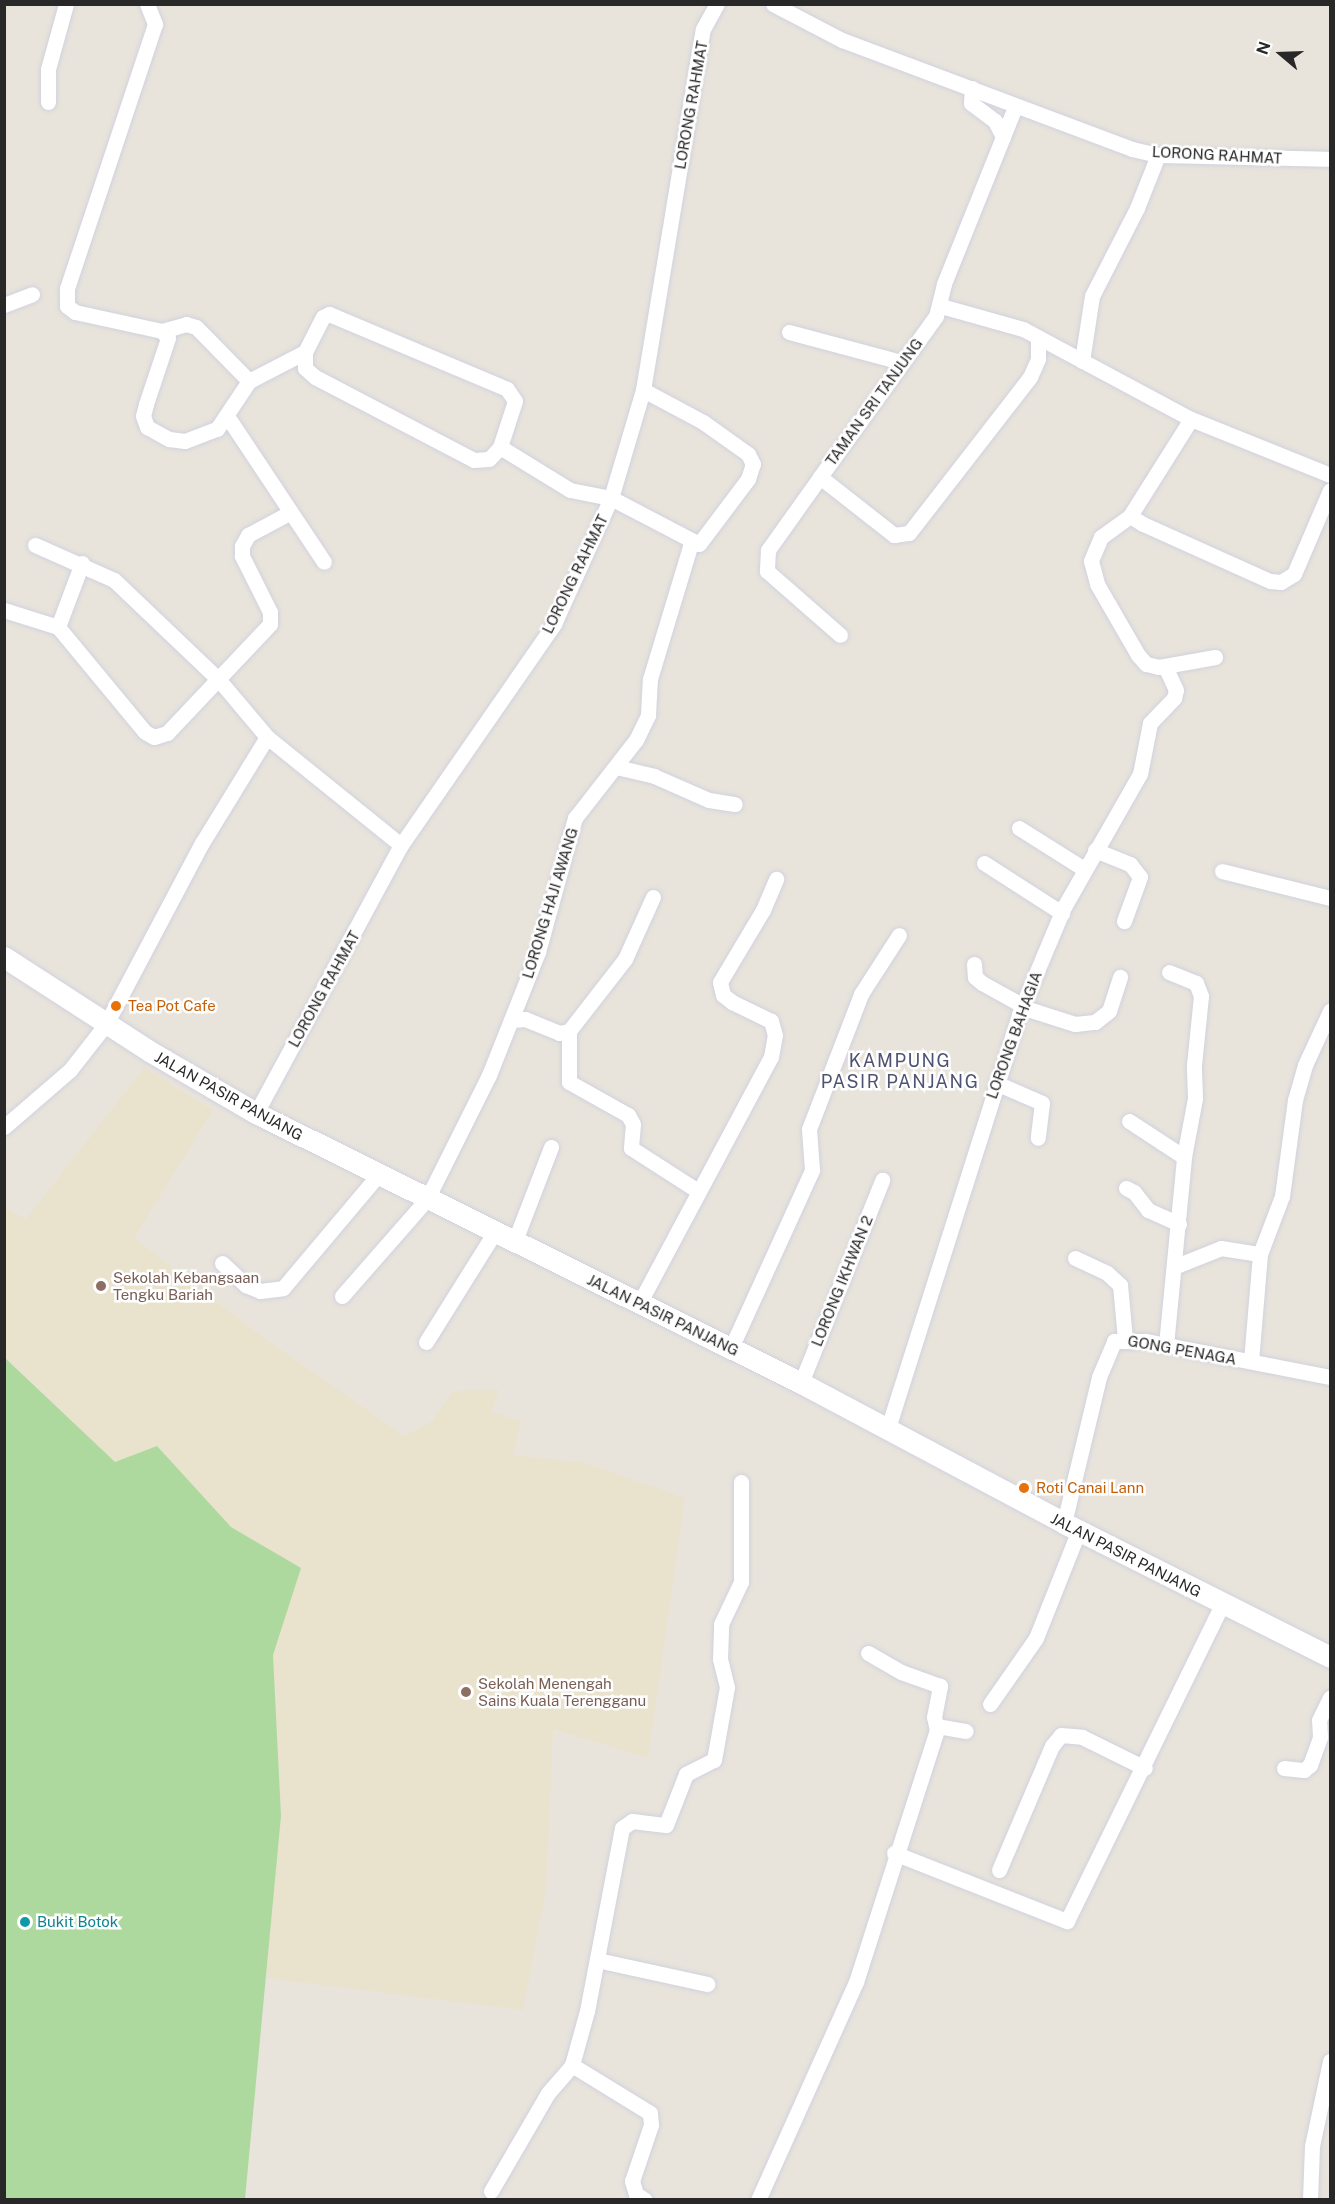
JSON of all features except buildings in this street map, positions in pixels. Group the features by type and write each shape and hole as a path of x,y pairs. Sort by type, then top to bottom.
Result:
{"main road":[{"name":"JALAN PASIR PANJANG","path":"4,957 106,1024 256,1113 514,1243 640,1302 801,1383 1222,1604 1330,1657"}],"street":[{"path":"48,102 48,69 66,4"},
{"path":"147,4 155,24 67,289 67,306 75,312 162,331 186,324 196,327 249,381"},
{"name":"LORONG RAHMAT","path":"256,1113 401,845 554,624 611,498 643,390 704,29 717,4"},
{"name":"LORONG RAHMAT","path":"773,4 842,40 972,88 1016,107 1158,155 1330,159"},
{"path":"972,88 971,103 995,121 1003,137"},
{"name":"TAMAN SRI TANJUNG","path":"1016,107 944,284 941,306 820,477 894,535 909,533 1030,377 1038,360 1038,340"},
{"path":"1082,361 1092,296 1137,208 1158,155"},
{"path":"4,305 32,294"},
{"path":"941,306 1023,329 1038,340 1191,419 1330,475"},
{"path":"329,314 507,389 515,401 500,447 489,459 474,460 315,377 304,368 305,352 323,317 329,314"},
{"path":"162,331 168,338 166,350 143,416 147,427 169,439 185,441 217,429 249,381 305,352"},
{"path":"789,332 901,363"},
{"path":"500,447 570,490 611,498 691,543 699,544 707,537 748,479 753,464 748,454 702,422 643,390"},
{"path":"227,416 289,513 324,562"},
{"path":"1191,419 1130,516 1101,537 1094,548 1091,569 1138,655 1146,664 1165,666 1215,657"},
{"path":"820,477 768,550 767,571 840,635"},
{"path":"1130,516 1270,581 1281,582 1294,574 1330,490"},
{"path":"4,610 58,627 145,732 154,736 167,733 270,624 270,612 242,556 242,546 248,535 289,513"},
{"name":"LORONG HAJI AWANG","path":"342,1296 427,1199 489,1075 538,952 575,818 616,767 648,715 650,679 691,543"},
{"path":"35,545 82,563 114,580 219,680 267,737 401,845"},
{"path":"58,627 82,563"},
{"name":"LORONG BAHAGIA","path":"888,1428 996,1083 1023,1005 1062,912 1084,869 1140,774 1150,723 1174,698 1176,690 1165,666"},
{"path":"4,1127 70,1070 106,1024 202,843 267,737"},
{"path":"616,767 654,776 709,800 735,804"},
{"path":"1020,828 1084,869"},
{"path":"1095,850 1130,864 1140,877 1124,921"},
{"path":"984,863 1062,912"},
{"path":"1222,872 1330,898"},
{"path":"640,1302 771,1058 774,1044 771,1021 732,1002 723,995 720,982 763,910 776,879"},
{"path":"653,897 625,959 569,1031 568,1082 628,1115 633,1124 631,1148 698,1191"},
{"path":"731,1348 812,1170 809,1129 861,994 899,935"},
{"path":"974,964 977,979 1023,1005 1064,1022 1095,1022 1109,1011 1120,977"},
{"path":"1166,1345 1176,1266 1184,1157 1195,1098 1200,989 1169,972"},
{"path":"1251,1361 1260,1254 1282,1196 1300,1080 1330,1011"},
{"path":"511,1020 525,1019 559,1033 569,1031"},
{"path":"996,1083 1042,1103 1038,1138"},
{"path":"1129,1121 1184,1157"},
{"path":"514,1243 551,1147"},
{"path":"222,1263 253,1288 272,1292 283,1288 378,1175"},
{"name":"LORONG IKHWAN 2","path":"801,1383 882,1180"},
{"path":"1125,1188 1134,1192 1148,1210 1179,1224"},
{"path":"426,1342 494,1233"},
{"path":"1176,1266 1221,1248 1260,1254"},
{"path":"1075,1258 1107,1273 1120,1285 1125,1339"},
{"name":"GONG PENAGA","path":"990,1704 1036,1638 1072,1526 1106,1354 1114,1341 1125,1339 1166,1345 1330,1377"},
{"path":"491,2191 548,2093 572,2065 597,1960 622,1828 632,1821 666,1825 686,1774 714,1760 727,1688 720,1659 721,1624 741,1582 741,1482"},
{"path":"894,1853 1068,1921 1145,1768 1222,1604"},
{"path":"758,2199 856,1982 894,1853 937,1726 934,1717 939,1686 901,1672 868,1653"},
{"path":"1284,1768 1304,1770 1310,1765 1320,1737 1319,1720 1330,1698"},
{"path":"937,1726 966,1731"},
{"path":"999,1870 1052,1746 1061,1736 1082,1737 1145,1768"},
{"path":"597,1960 707,1983"},
{"path":"1310,2199 1312,2146 1330,2061"},
{"path":"572,2065 650,2113 651,2125 632,2181 636,2194 645,2199"}],"shaded area":[{"name":"Sekolah Menengah Sains Kuala Terengganu","path":"144,1068 213,1110 134,1238 260,1335 404,1436 431,1422 453,1391 499,1390 491,1412 521,1421 513,1455 585,1463 685,1498 648,1758 553,1729 546,1889 523,2010 266,1978 281,1816 273,1655 301,1568 231,1527 157,1446 115,1462 5,1357 4,1207 26,1219"}],"green space":[{"path":"4,1357 115,1462 157,1446 231,1527 301,1568 273,1655 281,1816 245,2199 5,2199"}],"place":[{"name":"Tea Pot Cafe","path":"116,1006"},
{"name":"Sekolah Kebangsaan Tengku Bariah","path":"101,1286"},
{"name":"Roti Canai Lann","path":"1024,1488"},
{"name":"Sekolah Menengah Sains Kuala Terengganu","path":"466,1692"},
{"name":"Bukit Botok","path":"25,1922"}],"district":[{"name":"KAMPUNG PASIR PANJANG","path":"900,1072"}]}
